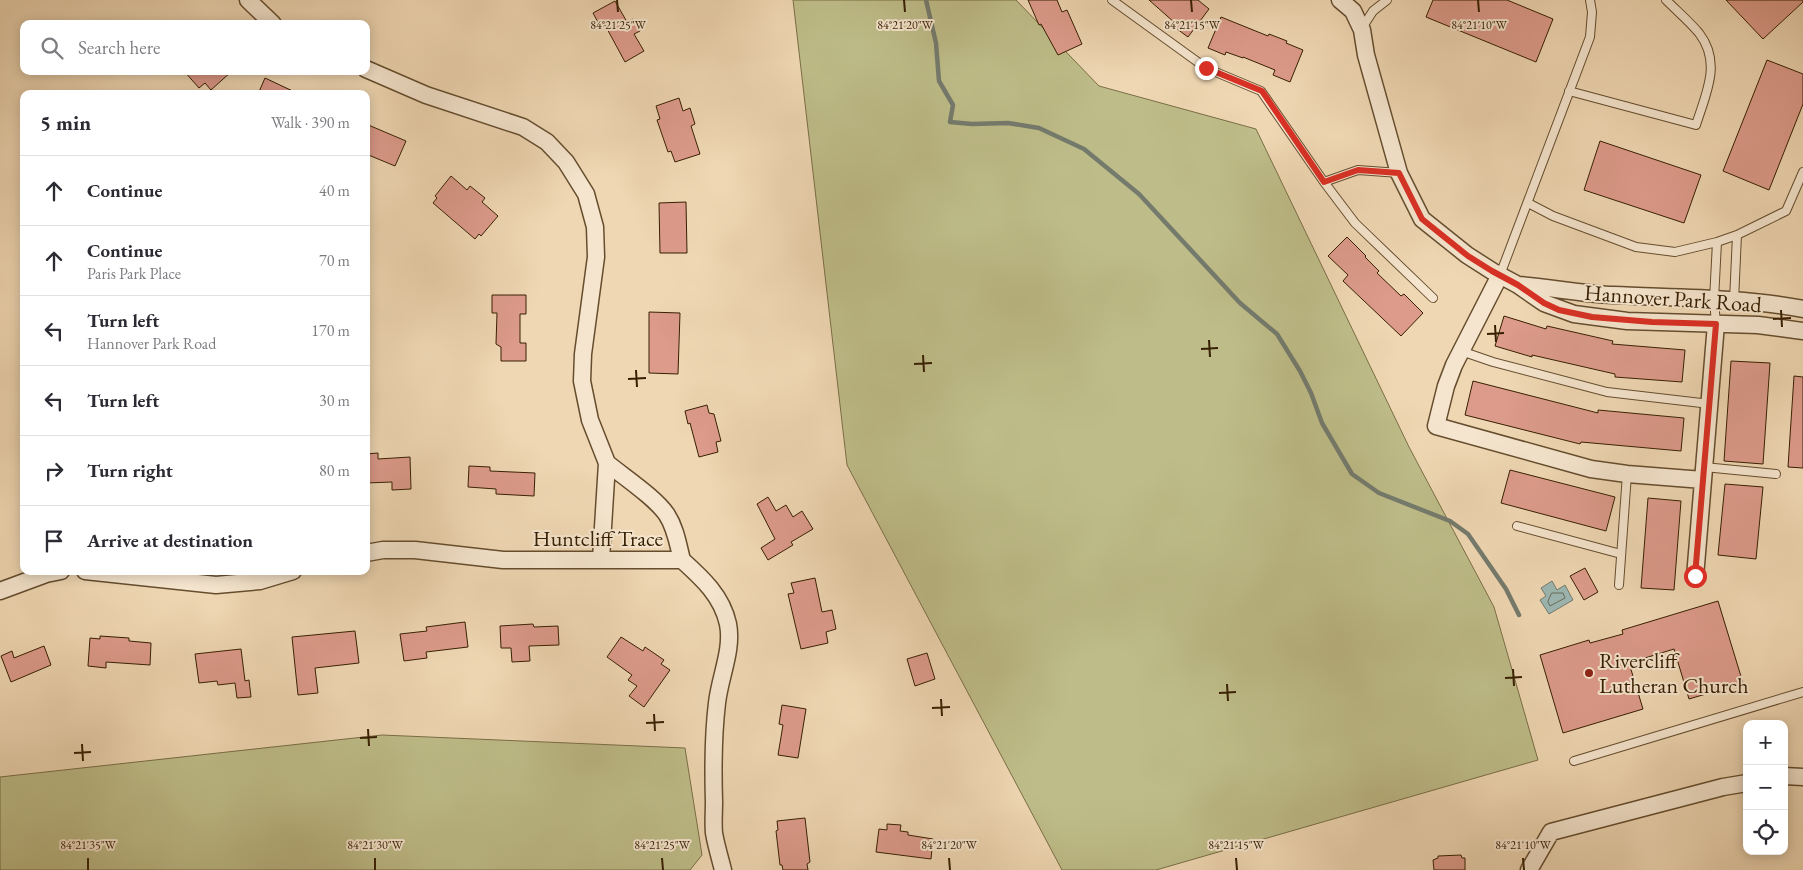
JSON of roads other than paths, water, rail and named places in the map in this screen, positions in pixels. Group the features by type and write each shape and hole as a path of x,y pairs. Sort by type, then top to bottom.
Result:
{"street":[{"path":"248,0 269,20"},
{"name":"Hannover Park Road","path":"1341,0 1353,11 1361,29 1366,55 1399,173 1422,219 1468,256 1518,285 1544,303 1574,314 1636,321 1758,325 1803,331"},
{"path":"370,70 426,95 523,127 547,142 566,162 586,194 595,227 596,257 583,354 582,381 590,420 607,463 601,559"},
{"path":"1500,275 1461,351 1446,386 1436,426 1591,469 1627,474 1703,474"},
{"name":"Hannover Park Road","path":"1518,285 1549,287 1580,293 1734,301 1803,309"},
{"path":"1695,576 1716,324"},
{"path":"607,463 656,503 666,514 676,534 682,560"},
{"name":"Huntcliff Trace","path":"370,552 383,550 415,550 503,560 682,560 712,588 723,607 728,625 729,647 717,703 713,762 714,833 722,870"},
{"path":"0,591 43,575"},
{"path":"151,575 184,577 216,585 260,581 280,575"},
{"path":"1788,776 1803,777"},
{"path":"1529,870 1551,832 1743,784"}],"lane":[{"path":"1112,0 1206,68 1262,91 1324,182 1355,223 1433,298"},
{"path":"1361,29 1373,10 1387,0"},
{"path":"1500,275 1590,37 1592,12 1590,0"},
{"path":"1569,91 1696,125 1710,78 1712,61 1710,52 1699,33 1666,0"},
{"path":"1324,182 1358,170 1399,173"},
{"path":"1528,203 1553,216 1636,247 1675,252 1717,242 1736,235 1786,211 1803,172"},
{"path":"1734,301 1736,235"},
{"path":"1716,324 1714,300 1717,242"},
{"path":"1461,351 1493,362 1607,392 1710,404"},
{"path":"1620,585 1627,474"},
{"path":"1703,474 1776,474"},
{"path":"1516,526 1621,554"},
{"path":"1574,761 1803,692"}],"water":[{"path":"1552,581 1557,590 1565,585 1573,600 1549,614 1540,600 1546,596 1541,588"}],"waterway":[{"path":"926,0 936,43 939,81 953,105 950,122 972,124 1008,123 1039,128 1084,149 1139,194 1240,303 1277,334 1300,371 1311,393 1322,423 1352,474 1379,493 1450,521 1468,534 1506,589 1519,615"}],"place":[{"name":"Rivercliff Lutheran Church","path":"1589,673"}]}
